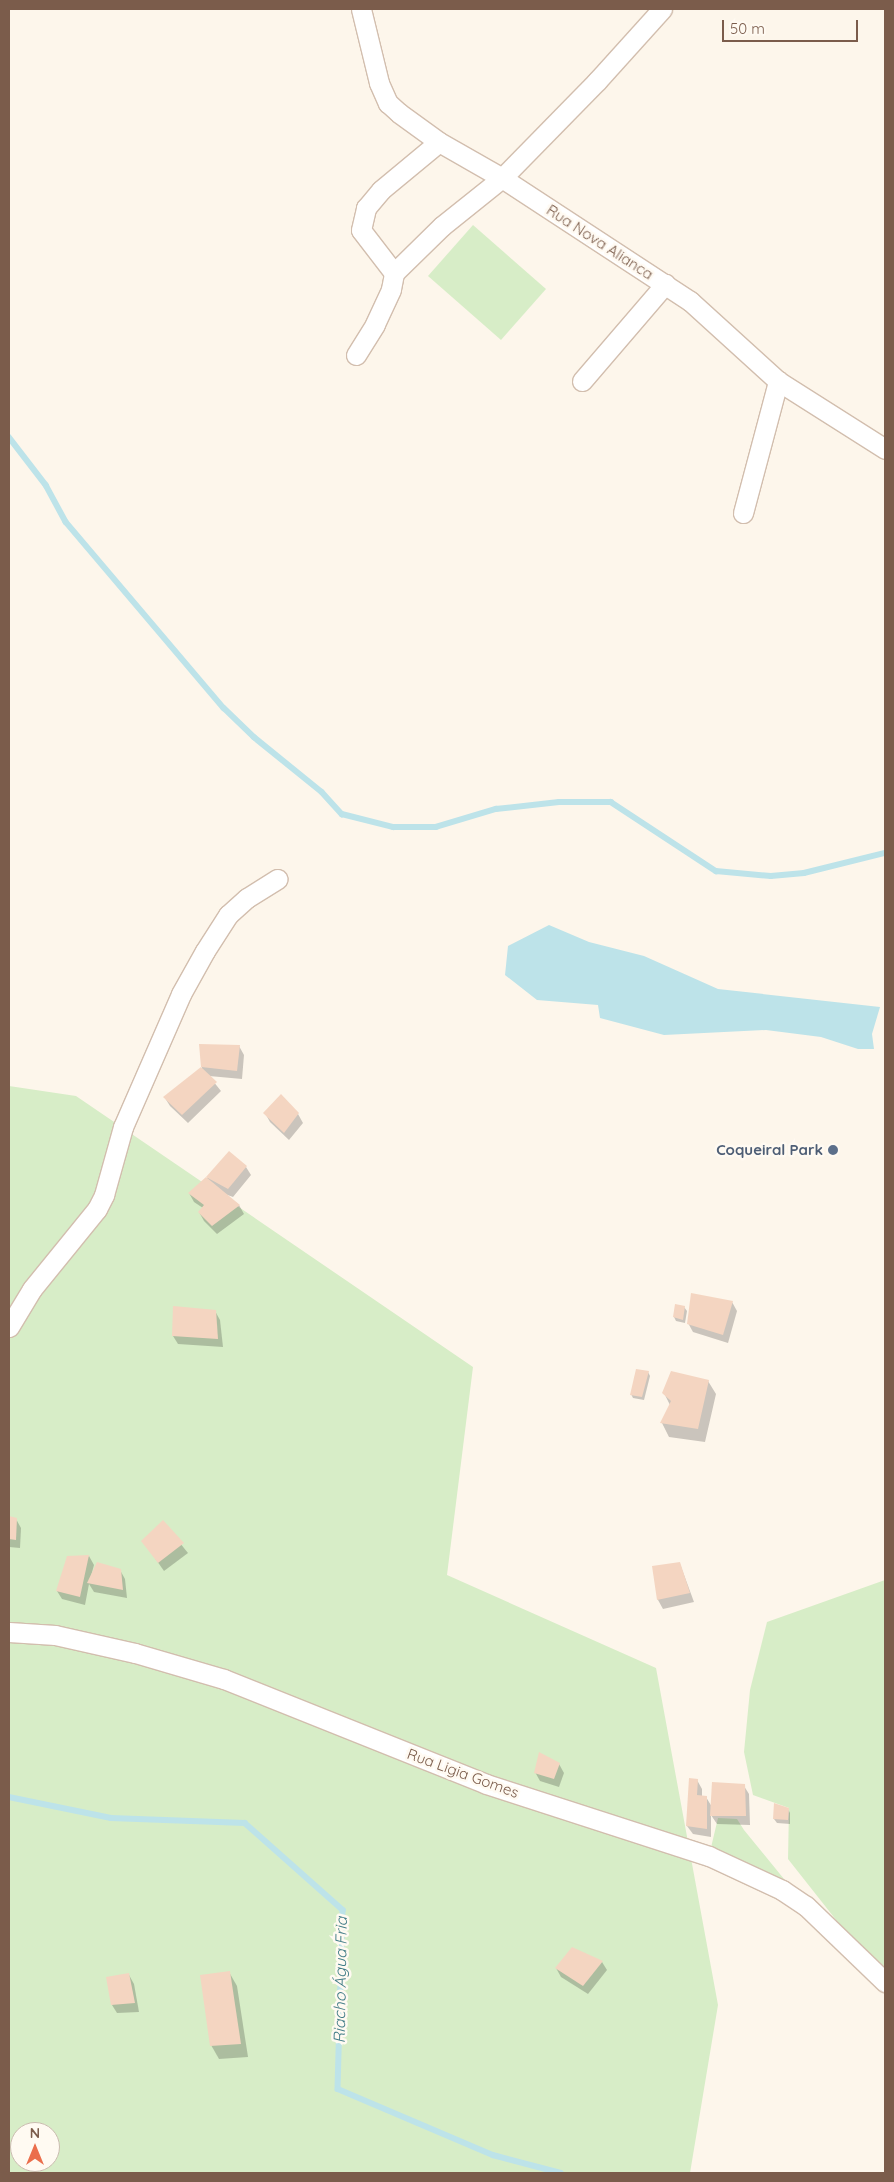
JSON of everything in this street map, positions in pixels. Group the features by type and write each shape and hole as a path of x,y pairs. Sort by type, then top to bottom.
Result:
{"street":[{"name":"Rua Nova Alianca","path":"361,9 379,84 388,103 438,142 502,178 690,301 778,381 885,449"},
{"path":"356,355 375,324 391,289 394,273 442,226 502,178 597,81 662,9"},
{"path":"394,273 361,230 366,208 381,190 438,142"},
{"path":"582,381 665,284"},
{"path":"743,513 778,381"},
{"path":"9,1327 32,1289 97,1208 104,1195 123,1126 181,994 205,951 228,915 247,898 277,879"},
{"name":"Rua Ligia Gomes","path":"9,1632 55,1635 135,1653 224,1679 486,1784 708,1856 782,1890 806,1906 885,1982"}],"green space":[{"path":"473,225 546,289 501,340 428,276"},
{"path":"9,1086 76,1096 473,1367 447,1575 656,1668 718,2005 690,2173 9,2173"},
{"path":"885,1580 885,1967 844,1930 788,1859 789,1808 753,1795 744,1752 750,1690 767,1622"},
{"path":"718,1818 737,1819 806,1906 709,1856"}],"water":[{"path":"549,925 589,942 644,956 718,989 880,1007 872,1034 874,1049 858,1049 821,1037 766,1030 664,1035 600,1018 598,1005 537,1000 505,975 508,946"}],"building":[{"path":"199,1044 240,1045 237,1071 201,1067"},
{"path":"201,1067 217,1082 182,1115 163,1097"},
{"path":"281,1094 299,1113 284,1133 263,1113"},
{"path":"229,1151 247,1166 228,1189 206,1177"},
{"path":"206,1177 240,1205 212,1226 198,1212 204,1205 188,1193"},
{"path":"691,1293 733,1301 723,1335 687,1324"},
{"path":"675,1304 685,1306 683,1320 673,1317"},
{"path":"173,1306 216,1310 218,1339 172,1336"},
{"path":"636,1369 649,1371 642,1397 630,1395"},
{"path":"671,1371 709,1380 698,1429 660,1423 671,1401 662,1393"},
{"path":"9,1516 17,1518 16,1540 9,1539"},
{"path":"163,1520 184,1543 158,1563 141,1541"},
{"path":"89,1555 80,1597 56,1591 67,1556"},
{"path":"97,1562 121,1569 123,1590 87,1583"},
{"path":"680,1562 690,1593 657,1600 652,1566"},
{"path":"539,1752 560,1763 554,1779 534,1773"},
{"path":"689,1778 698,1779 697,1795 707,1796 707,1829 686,1826"},
{"path":"712,1782 745,1784 746,1816 710,1816"},
{"path":"774,1803 789,1808 788,1820 773,1819"},
{"path":"572,1947 603,1961 583,1986 555,1968"},
{"path":"230,1971 241,2044 210,2046 200,1975"},
{"path":"129,1973 135,2003 111,2005 106,1977"}],"waterway":[{"path":"9,437 46,485 66,522 224,708 254,737 322,792 342,814 393,827 436,827 496,809 559,802 611,802 716,871 771,876 804,873 885,853"},
{"name":"Riacho Água Fria","path":"9,1797 111,1818 245,1823 343,1910 338,2089 493,2155 561,2173"}],"place":[{"name":"Coqueiral Park","path":"833,1150"}]}
